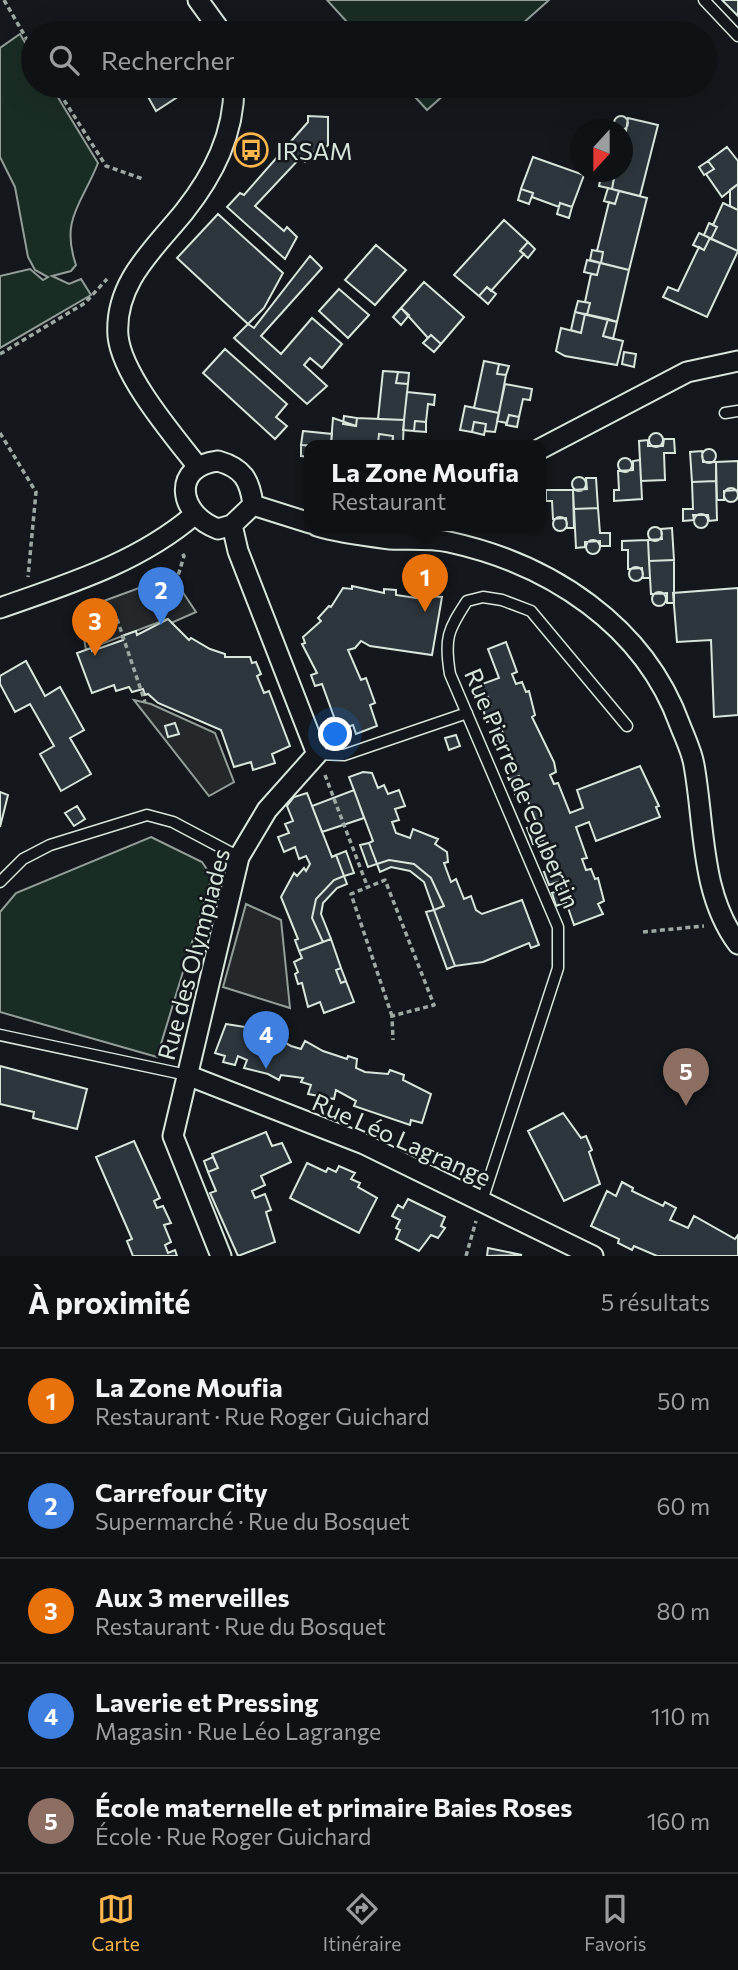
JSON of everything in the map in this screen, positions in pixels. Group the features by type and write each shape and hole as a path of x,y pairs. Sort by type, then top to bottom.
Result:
{"street":[{"path":"198,0 213,21"},
{"path":"198,467 152,408 130,369 118,337 121,305 139,263 185,210 215,165 234,114 234,98"},
{"path":"546,446 687,372 738,361"},
{"path":"218,461 239,469 251,487 253,505 232,525 218,529 194,515 187,506 187,485 198,467 218,461"},
{"path":"253,505 304,521"},
{"path":"0,608 118,565 169,535 194,515"},
{"path":"232,525 238,551 317,754"},
{"path":"345,531 390,539 447,534 527,567 589,603 632,642 670,696 694,762 709,878 723,924 738,944"},
{"name":"Rue des Olympiades","path":"221,1256 173,1136 239,857 267,810 317,754"},
{"name":"Rue Léo Lagrange","path":"187,1074 364,1143 593,1256"}],"lane":[{"path":"704,0 738,36"},
{"path":"725,413 738,411"},
{"name":"Rue Pierre de Coubertin","path":"482,1201 558,968 559,944 558,927 450,674 446,647 449,629 467,601 483,597 502,600 531,611 627,726"},
{"path":"317,754 344,755 467,712"},
{"path":"0,882 23,859 50,845 147,815 173,822 239,857"},
{"path":"0,1035 187,1074"}],"path":[{"path":"4,0 21,29"},
{"path":"63,98 106,166 143,178"},
{"path":"0,354 85,303"},
{"path":"0,433 36,492 28,579"},
{"path":"171,599 182,566"},
{"path":"117,619 145,702"},
{"path":"317,754 368,888"},
{"path":"392,1016 434,1005 385,880 351,894 392,1016 393,1040"},
{"path":"643,932 723,924"},
{"path":"466,1256 482,1201"}],"green space":[{"path":"327,0 549,0 525,21 346,21"},
{"path":"20,34 21,98 58,98 98,163 72,223 70,235 76,265 71,271 52,276 69,284 81,279 91,295 0,348 0,276 30,269 43,280 48,277 35,270 28,257 15,187 0,157 0,48"},
{"path":"416,98 440,98 427,110"},
{"path":"151,837 202,862 212,877 157,1057 0,1012 0,912 16,893"}],"shaded area":[{"path":"172,576 196,612 169,624 167,619 86,650 79,610"},
{"path":"134,700 151,704 215,733 234,782 209,796"},
{"path":"246,904 281,920 290,1008 223,987"}],"building":[{"path":"722,0 738,0 738,16"},
{"path":"149,98 176,98 156,111"},
{"path":"308,116 328,117 328,145 322,151 318,148 305,162 300,158 255,206 284,231 287,227 297,237 285,259 227,207 240,193 244,195 308,122"},
{"path":"633,119 658,125 640,196 612,189 613,182 633,182"},
{"path":"727,147 738,161 738,184 722,197 706,174 714,169 708,161"},
{"path":"533,157 570,170 570,182 581,182 572,207 560,203 559,207 532,197 533,193 521,189"},
{"path":"708,161 714,169 704,175 699,167"},
{"path":"600,182 613,182 612,189 599,186"},
{"path":"738,184 738,210 730,206 730,190"},
{"path":"608,188 619,191 615,204 604,201"},
{"path":"521,189 533,193 529,204 518,200"},
{"path":"619,191 647,198 629,270 601,263 603,252 597,251 609,202 615,204"},
{"path":"560,203 572,207 569,218 557,214"},
{"path":"723,203 738,210 738,251 711,239 717,227 713,225"},
{"path":"218,214 283,273 264,308 248,324 177,258"},
{"path":"504,220 528,242 520,251 524,254 491,291 487,287 479,296 454,275"},
{"path":"709,223 717,227 711,239 704,235"},
{"path":"699,233 710,238 704,250 693,245"},
{"path":"710,238 738,251 707,317 663,297 668,287 678,291 699,247 704,250"},
{"path":"528,242 535,249 528,258 520,251"},
{"path":"376,245 406,270 375,305 345,280"},
{"path":"592,250 603,252 601,263 590,260"},
{"path":"310,256 322,268 261,336 281,354 312,318 342,344 322,368 310,358 304,365 327,386 307,404 234,338 248,324 254,328"},
{"path":"587,260 600,263 597,275 584,272"},
{"path":"600,263 629,270 617,322 587,315 590,303 585,302 591,274 597,275"},
{"path":"424,282 464,317 441,344 431,335 428,338 401,308"},
{"path":"487,287 496,294 488,304 479,296"},
{"path":"339,289 369,315 348,338 319,311"},
{"path":"578,301 590,303 587,315 575,312"},
{"path":"401,308 409,315 401,325 393,317"},
{"path":"575,312 585,314 581,333 571,330"},
{"path":"585,314 608,319 603,336 623,341 617,365 565,356 556,351 561,328 581,333"},
{"path":"608,319 617,322 613,339 603,336"},
{"path":"431,335 441,344 434,352 423,343"},
{"path":"225,349 287,404 276,417 287,426 275,439 203,373"},
{"path":"624,352 636,354 634,367 622,364"},
{"path":"484,361 499,364 497,374 506,375 499,413 474,408"},
{"path":"499,364 509,366 506,375 497,374"},
{"path":"383,371 398,372 396,383 408,384 404,420 378,419"},
{"path":"398,372 409,373 408,384 396,383"},
{"path":"505,384 532,389 530,400 523,399 519,417 509,415 507,423 497,421"},
{"path":"407,392 435,395 434,405 428,404 426,422 415,421 414,431 403,430"},
{"path":"465,406 499,413 495,432 485,431 486,424 474,422 472,432 460,430"},
{"path":"509,415 519,417 517,427 506,425"},
{"path":"344,416 357,418 356,426 343,424"},
{"path":"333,418 356,426 357,418 404,420 403,440 393,440 393,436 379,434 378,440 331,440"},
{"path":"415,421 426,422 426,432 414,431"},
{"path":"474,422 486,424 484,435 472,432"},
{"path":"303,431 332,434 332,440 304,440 304,445 301,445"},
{"path":"653,433 659,433 663,440 659,447 653,447 649,443 649,437"},
{"path":"379,434 393,436 392,440 378,440"},
{"path":"664,439 674,439 675,453 664,453 665,480 641,481 639,441 648,440 648,446 663,446"},
{"path":"301,445 304,445 304,456 301,456"},
{"path":"706,449 712,449 716,456 712,463 706,463 702,459 702,453"},
{"path":"702,451 703,462 716,462 716,481 692,482 690,452"},
{"path":"622,458 628,458 632,465 628,472 622,472 618,468 618,462"},
{"path":"640,460 642,499 614,501 614,490 619,490 618,471 633,470 633,461"},
{"path":"738,461 738,490 724,491 724,500 717,500 716,462"},
{"path":"576,477 582,477 586,484 582,491 576,491 572,487 572,481"},
{"path":"586,478 596,478 598,508 574,509 573,490 587,489"},
{"path":"716,481 717,520 709,521 708,515 693,515 694,520 683,521 683,509 693,509 692,482"},
{"path":"731,488 736,490 736,500 731,502 726,500 724,495 726,490"},
{"path":"546,490 573,490 574,528 567,528 566,518 553,519 552,501 546,501"},
{"path":"598,508 600,533 610,533 610,546 600,546 600,541 585,542 585,547 576,548 574,509"},
{"path":"698,514 704,514 708,521 704,528 698,528 694,524 694,518"},
{"path":"560,517 565,519 565,529 560,531 555,529 553,524 555,519"},
{"path":"655,527 660,529 660,539 655,541 650,539 648,534 650,529"},
{"path":"672,528 674,560 649,561 648,540 662,539 661,529"},
{"path":"590,540 596,540 600,547 596,554 590,554 586,550 586,544"},
{"path":"648,540 650,578 643,578 642,568 628,569 628,550 622,550 622,541"},
{"path":"674,560 674,603 667,603 667,593 651,594 649,561"},
{"path":"636,567 641,569 641,579 636,581 631,579 629,574 631,569"},
{"path":"352,586 384,593 384,589 396,590 396,595 430,600 430,596 442,597 432,655 370,646 361,641 355,648 348,650 361,680 366,678 375,703 370,705 377,726 356,734 353,725 332,733 328,719 334,717 322,684 315,686 311,675 317,673 302,644 305,643 303,637 321,621 318,618 331,607 343,588 352,589"},
{"path":"738,588 738,715 714,717 711,640 677,642 673,593"},
{"path":"656,592 662,592 666,599 662,606 656,606 652,602 652,596"},
{"path":"168,619 189,640 191,638 225,654 225,657 250,657 252,663 256,662 261,674 257,676 264,693 269,691 290,746 272,754 275,763 253,770 251,762 234,767 221,730 158,703 148,694 145,695 143,689 132,692 129,687 116,691 114,685 92,693 77,653 91,648 92,651 123,640 122,636 136,631 137,635"},
{"path":"506,642 517,672 512,674 516,684 522,682 526,692 529,691 535,715 532,717 554,762 556,772 550,775 554,784 558,783 570,813 583,808 577,790 640,766 659,806 656,807 660,817 596,841 589,822 576,827 587,858 582,859 586,870 591,869 595,879 598,878 604,901 598,904 603,914 574,925 566,902 556,906 552,893 561,890 558,882 549,885 544,872 554,869 543,840 533,844 527,828 537,825 526,796 517,799 512,787 522,784 519,776 509,780 504,766 514,762 497,718 487,722 483,709 491,705 488,697 479,701 474,687 499,678 488,649"},
{"path":"26,661 45,696 60,687 84,730 70,738 91,774 61,791 40,754 54,746 30,704 15,712 0,684 0,676"},
{"path":"175,723 179,734 168,737 165,726"},
{"path":"456,735 460,746 449,750 445,738"},
{"path":"363,772 372,773 378,788 384,785 388,794 399,790 405,806 395,809 399,820 392,822 396,833 410,838 413,829 438,839 435,844 447,852 448,862 444,863 451,882 456,879 464,899 471,896 476,910 482,914 522,900 539,945 531,948 529,943 483,962 455,966 434,910 444,906 431,878 414,864 389,860 377,864 369,843 373,841 349,777"},
{"path":"354,790 364,818 322,832 312,806"},
{"path":"0,792 8,795 0,827"},
{"path":"307,793 332,857 336,855 344,876 334,880 316,899 312,918 323,942 299,951 295,940 298,939 281,897 294,873 297,876 304,868 306,871 310,864 306,856 299,859 295,847 284,852 278,837 289,833 285,824 293,821 287,806 294,797"},
{"path":"77,806 85,819 74,826 65,813"},
{"path":"369,843 377,864 368,867 360,845"},
{"path":"346,851 354,873 344,876 336,855"},
{"path":"389,860 414,864 431,878 444,906 434,910 424,882 410,871 391,867 380,872 377,864"},
{"path":"344,876 347,884 337,888 323,903 321,914 331,939 323,942 312,918 316,899 334,880"},
{"path":"434,910 455,966 447,969 426,912"},
{"path":"331,939 341,968 336,970 341,983 346,981 354,1002 324,1013 320,1002 308,1007 302,983 298,984 295,974 298,972 294,962 302,958 299,951"},
{"path":"341,968 346,981 341,983 336,970"},
{"path":"226,1024 257,1029 259,1025 273,1030 272,1034 282,1037 280,1040 291,1046 301,1049 305,1041 323,1051 347,1059 348,1056 357,1059 356,1068 365,1072 388,1074 390,1070 404,1075 403,1080 431,1094 422,1123 411,1120 410,1125 354,1106 356,1101 336,1090 334,1099 308,1094 311,1085 301,1082 303,1078 281,1075 279,1080 268,1074 244,1068 247,1060 238,1056 235,1065 223,1062 225,1056 215,1053"},
{"path":"0,1066 87,1089 77,1129 33,1118 34,1112 0,1104"},
{"path":"563,1113 581,1138 586,1136 600,1184 564,1201 528,1131"},
{"path":"266,1132 272,1146 282,1143 291,1162 261,1176 265,1185 252,1191 255,1198 265,1194 271,1210 266,1212 275,1242 238,1256 210,1193 216,1191 208,1172 218,1168 212,1154"},
{"path":"134,1141 160,1198 154,1201 157,1208 163,1206 171,1223 164,1225 171,1242 165,1245 168,1253 175,1250 177,1256 133,1256 127,1241 132,1239 96,1157"},
{"path":"213,1157 218,1168 208,1172 204,1161"},
{"path":"307,1163 326,1172 328,1168 336,1172 339,1166 355,1173 351,1179 360,1183 358,1187 377,1198 359,1233 290,1198"},
{"path":"622,1182 633,1188 632,1191 663,1206 665,1202 676,1208 670,1220 688,1228 694,1216 735,1239 738,1235 738,1256 657,1256 634,1246 632,1250 618,1243 619,1239 591,1226 607,1191 616,1196"},
{"path":"408,1199 445,1217 441,1226 445,1228 438,1238 431,1235 419,1251 396,1239 400,1230 396,1228 400,1220 392,1216 398,1205 403,1208"},
{"path":"488,1248 522,1255 487,1256"}],"place":[{"name":"IRSAM","path":"251,150"},
{"name":"La Zone Moufia","path":"425,612"},
{"name":"Carrefour City","path":"161,625"},
{"name":"Aux 3 merveilles","path":"95,656"},
{"name":"Laverie et Pressing","path":"266,1069"},
{"name":"École maternelle et primaire Baies Roses","path":"686,1106"}]}
